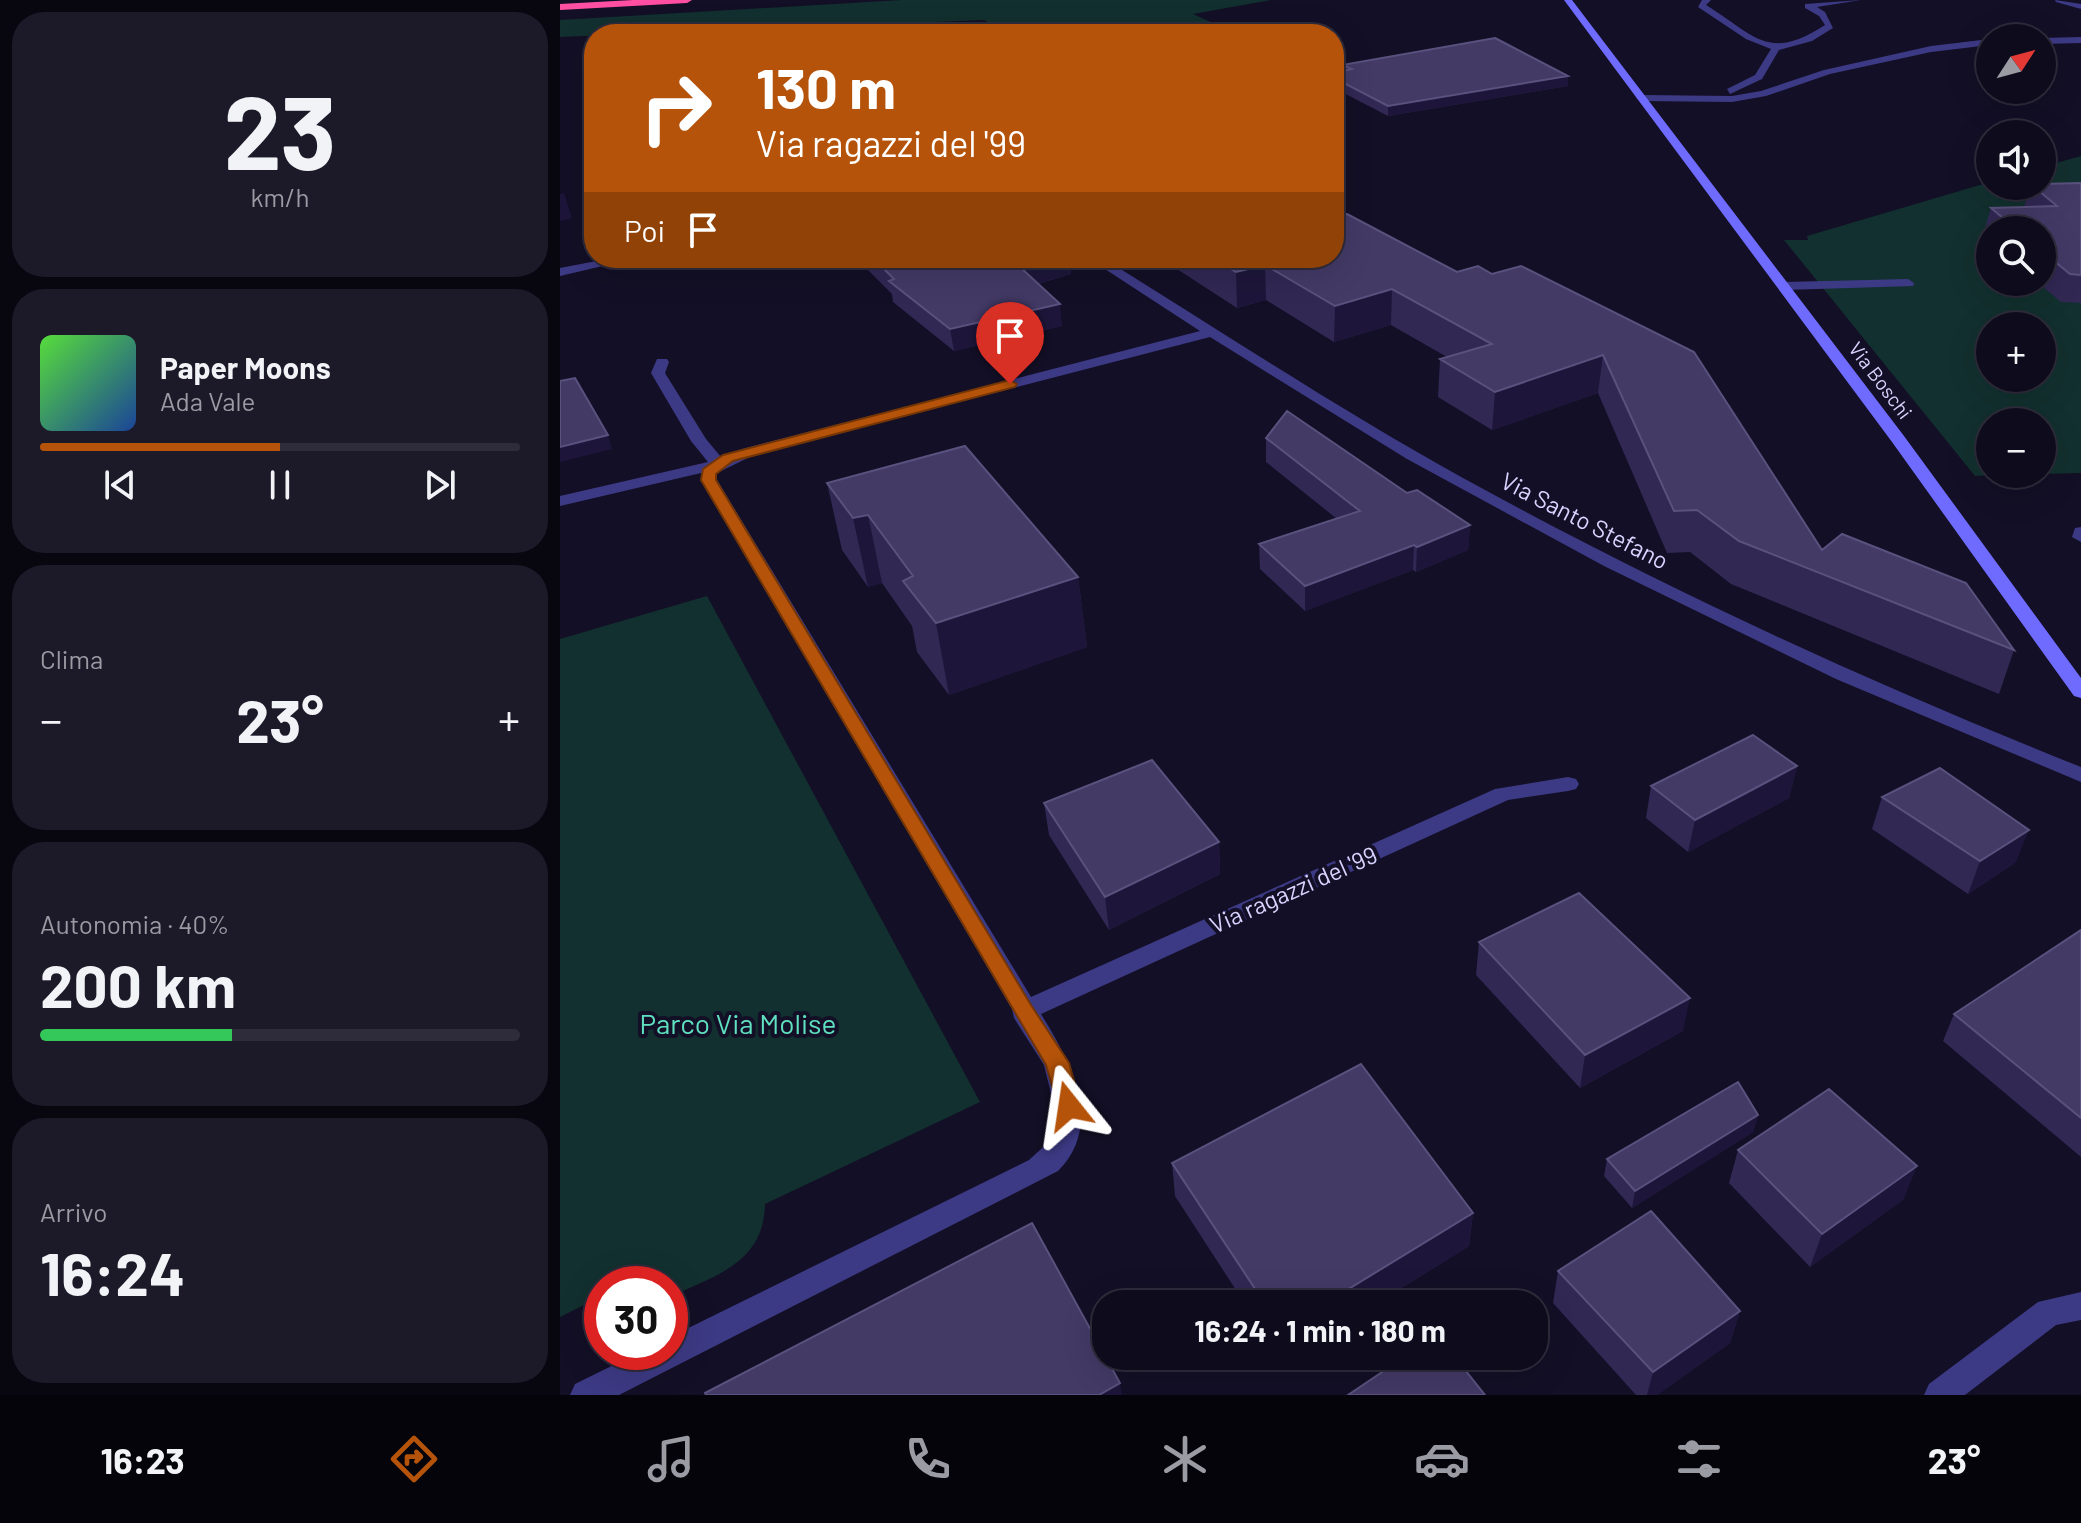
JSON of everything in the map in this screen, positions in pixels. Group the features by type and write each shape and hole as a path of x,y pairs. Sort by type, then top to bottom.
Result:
{"highway":[{"path":"560,7 687,0"}],"main road":[{"name":"Via Boschi","path":"1568,0 1784,286 2081,692"}],"street":[{"path":"1707,0 1701,5 1733,23 1751,40 1775,50 1809,42 1830,26 1822,14 1804,5 1857,0"},
{"path":"2059,0 2081,7"},
{"path":"2056,41 2081,40"},
{"path":"1641,98 1763,94 1827,72 1931,49 1976,44"},
{"path":"1711,96 1751,85 1765,72 1775,50"},
{"path":"560,272 584,267"},
{"name":"Via Santo Stefano","path":"1110,268 1346,416 1459,482 1706,609 1979,735 2081,775"},
{"path":"1784,286 1908,283"},
{"path":"560,501 718,464 763,448 1213,332"},
{"path":"662,362 658,373 699,441 718,464"},
{"path":"586,1395 1009,1185 1051,1161 1067,1133 1069,1106 1057,1063 1023,1011 709,480 709,472 718,464"},
{"name":"Via ragazzi del '99","path":"1023,1011 1503,794 1568,784"},
{"path":"1940,1395 2049,1312 2081,1306"}],"green space":[{"path":"902,0 1271,0 1193,14 1215,24 991,24 984,20 884,24 584,24 584,36 560,37 560,20"},
{"path":"2081,156 2081,473 2056,474 2056,408 1976,408 1975,476 1784,240 1808,240 1807,236 1976,186 1976,200 2056,200 2056,163"},
{"name":"Parco Via Molise","path":"707,596 980,1102 765,1204 763,1224 747,1254 720,1273 688,1288 688,1266 584,1266 584,1305 560,1317 560,639"}],"building":[{"path":"1495,38 1568,76 1388,106 1344,83 1344,71 1352,69 1344,65"},
{"path":"2081,183 2081,275 2070,274 2056,262 2056,216 2000,216 1991,208 2057,206 2050,200 2056,200 2056,184"},
{"path":"1344,215 1457,272 1478,266 1492,274 1521,266 1694,352 1822,550 1842,534 1966,583 2014,650 1739,541 1697,510 1674,511 1603,355 1495,392 1440,359 1492,344 1392,289 1335,306 1270,268 1344,268"},
{"path":"883,268 1021,268 1060,304 950,329 889,281 894,279"},
{"path":"1229,268 1253,268 1236,272"},
{"path":"575,378 608,435 560,447 560,381"},
{"path":"1287,411 1407,493 1417,490 1470,525 1305,586 1259,544 1360,511 1266,438"},
{"path":"965,446 1078,577 936,623 903,581 913,576 868,515 853,518 827,483"},
{"path":"1753,735 1797,766 1695,820 1651,786"},
{"path":"1152,760 1219,842 1105,897 1044,803"},
{"path":"1940,768 2029,830 1980,861 1882,797"},
{"path":"1579,893 1690,998 1585,1055 1479,942"},
{"path":"2081,930 2081,1118 1954,1014"},
{"path":"1361,1064 1473,1213 1347,1290 1256,1290 1172,1163"},
{"path":"1738,1082 1758,1115 1635,1191 1607,1159"},
{"path":"1829,1089 1917,1166 1822,1234 1738,1150"},
{"path":"1651,1211 1740,1311 1653,1372 1558,1271"},
{"path":"1032,1223 1092,1332 1092,1370 1113,1370 1120,1383 1099,1395 705,1393"},
{"path":"1385,1370 1465,1370 1485,1395 1348,1395"}],"route":[{"path":"1010,384 728,458 709,472 709,480 1023,1011 1057,1063 1069,1106"}]}
